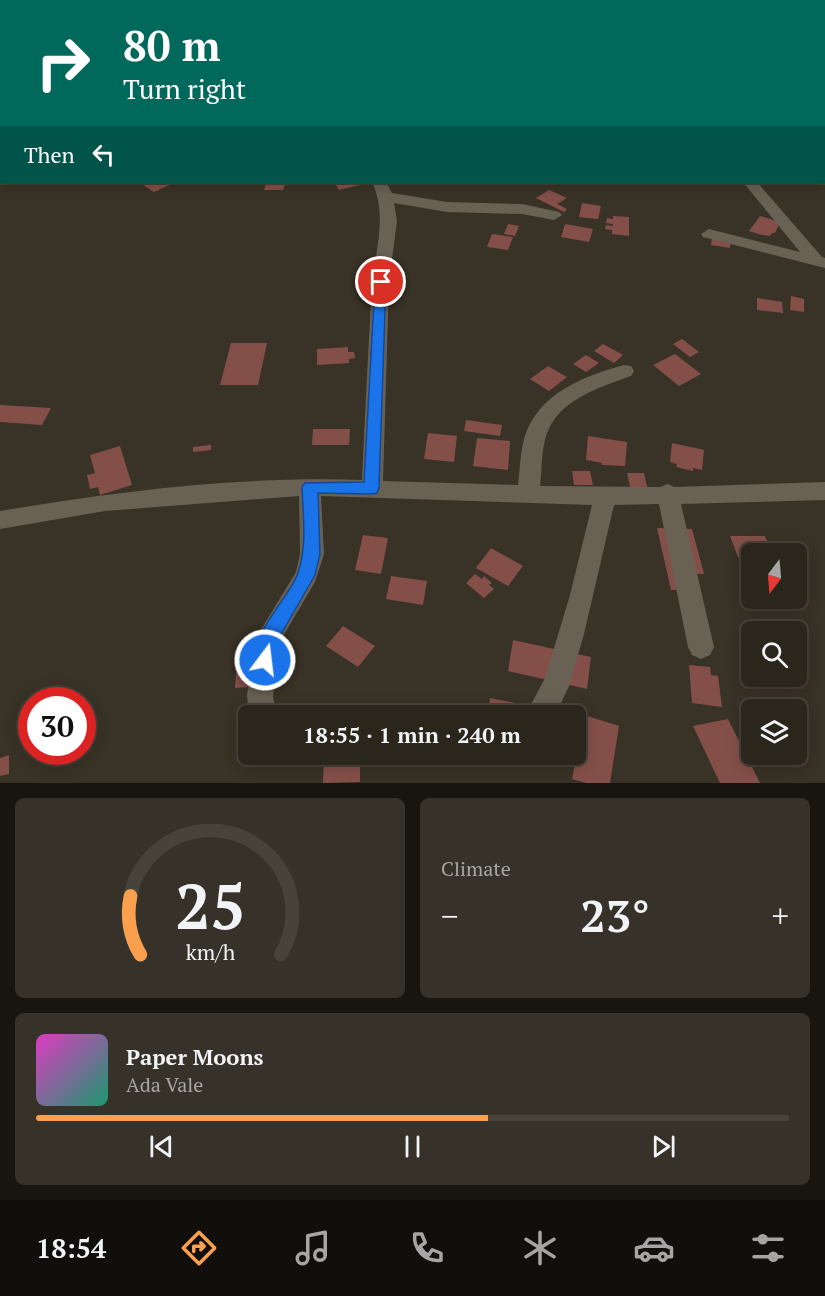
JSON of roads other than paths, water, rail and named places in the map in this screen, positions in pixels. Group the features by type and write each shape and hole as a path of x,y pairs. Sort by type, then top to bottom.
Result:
{"street":[{"path":"751,183 821,263"},
{"path":"372,488 381,282 389,221 382,189 447,207 522,209 554,215"},
{"path":"709,234 821,263"},
{"path":"528,494 536,437 546,414 557,401 573,391 624,371"},
{"path":"261,705 260,696 267,641 307,575 312,554 310,487"},
{"path":"0,520 105,502 310,487 605,497 825,491"},
{"path":"668,494 702,647"},
{"path":"548,705 574,629 605,497"}]}
